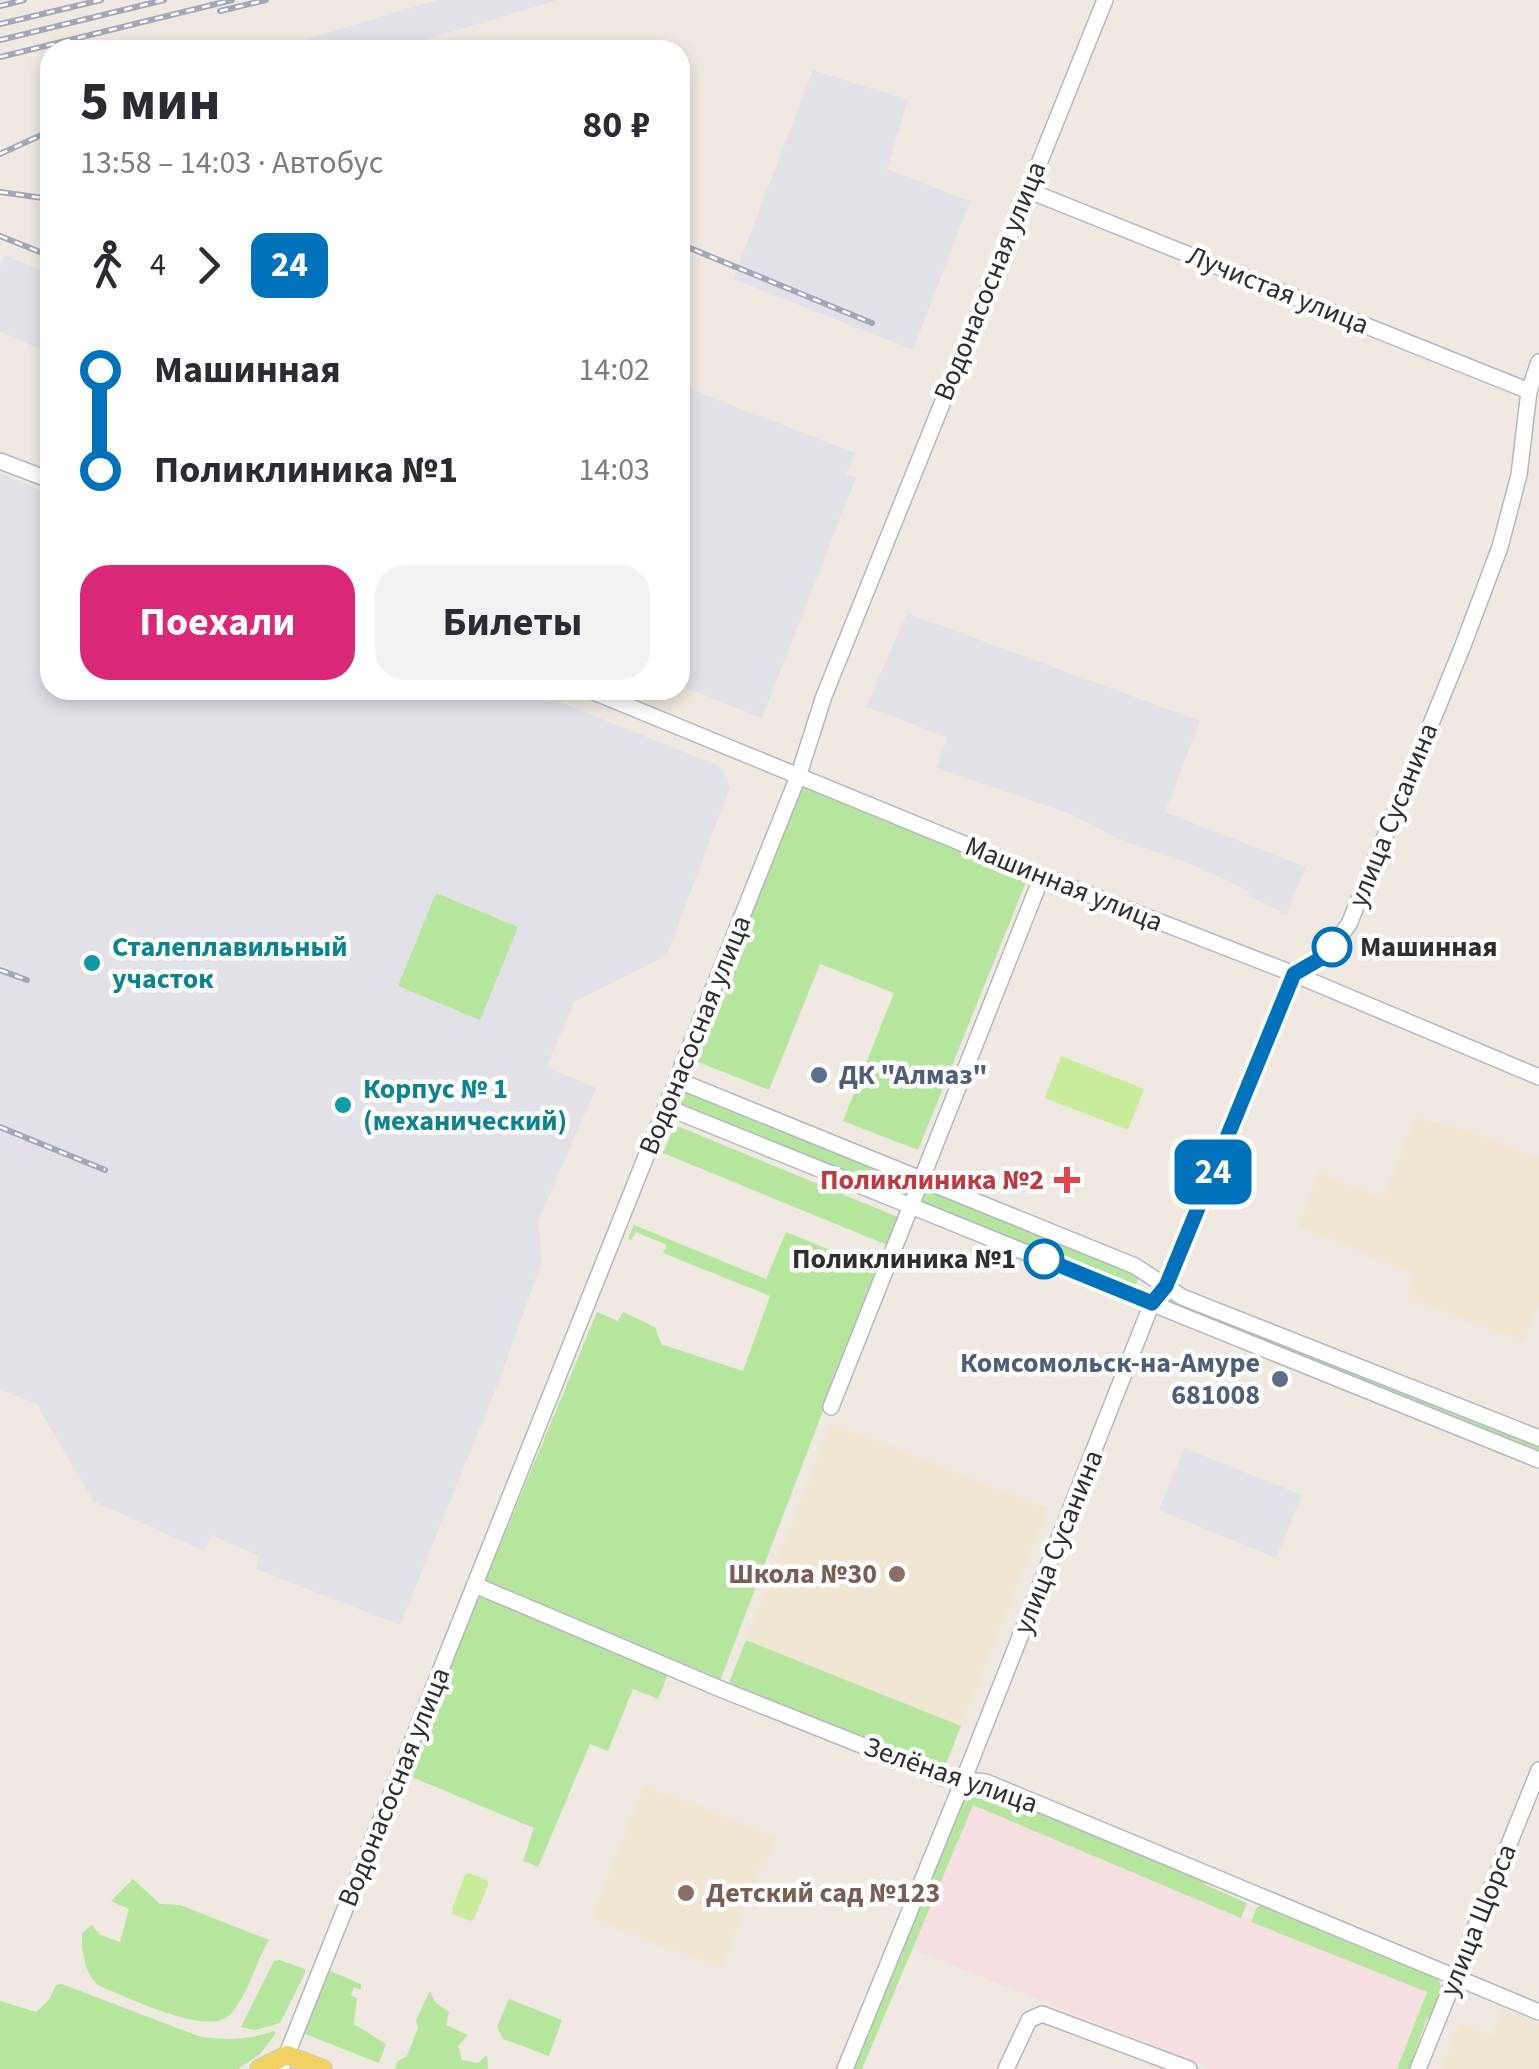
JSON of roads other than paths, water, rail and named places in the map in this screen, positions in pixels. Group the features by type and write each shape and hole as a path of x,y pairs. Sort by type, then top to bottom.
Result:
{"main road":[{"path":"260,2069 284,2062 323,2069"}],"street":[{"name":"Водонасосная улица","path":"284,2062 799,774 824,696 1105,0"},
{"name":"Лучистая улица","path":"1027,190 1528,392"},
{"name":"улица Сусанина","path":"845,2069 1152,1303 1166,1286 1294,974 1325,956 1349,924 1462,648 1500,547 1531,436 1528,392 1539,362"},
{"path":"0,460 40,476"},
{"name":"Машинная улица","path":"614,700 1539,1077"},
{"path":"831,1407 1042,876"},
{"path":"677,1080 1135,1266 1182,1297 1539,1438"},
{"path":"666,1107 1539,1460"},
{"name":"Зелёная улица","path":"474,1585 944,1778 986,1782 1539,2012"},
{"name":"улица Щорса","path":"1418,2069 1539,1770"},
{"path":"1006,2069 1035,2014 1049,2015 1189,2069"}],"railway":[{"path":"0,6 24,0"},
{"path":"0,24 101,0"},
{"path":"0,40 164,0"},
{"path":"69,40 232,0"},
{"path":"220,11 266,0"},
{"path":"0,57 40,47"},
{"path":"0,154 40,136"},
{"path":"0,192 40,198"},
{"path":"0,236 40,252"},
{"path":"690,248 872,323"},
{"path":"0,970 27,980"},
{"path":"0,1127 105,1170"}],"place":[{"name":"Машинная","path":"1332,947"},
{"name":"Сталеплавильный участок","path":"92,963"},
{"name":"ДК \"Алмаз\"","path":"819,1075"},
{"name":"Корпус № 1 (механический)","path":"343,1105"},
{"name":"Поликлиника №2","path":"1067,1180"},
{"name":"Поликлиника №1","path":"1044,1259"},
{"name":"Комсомольск-на-Амуре 681008","path":"1280,1379"},
{"name":"Школа №30","path":"897,1574"},
{"name":"Детский сад №123","path":"686,1893"}]}
